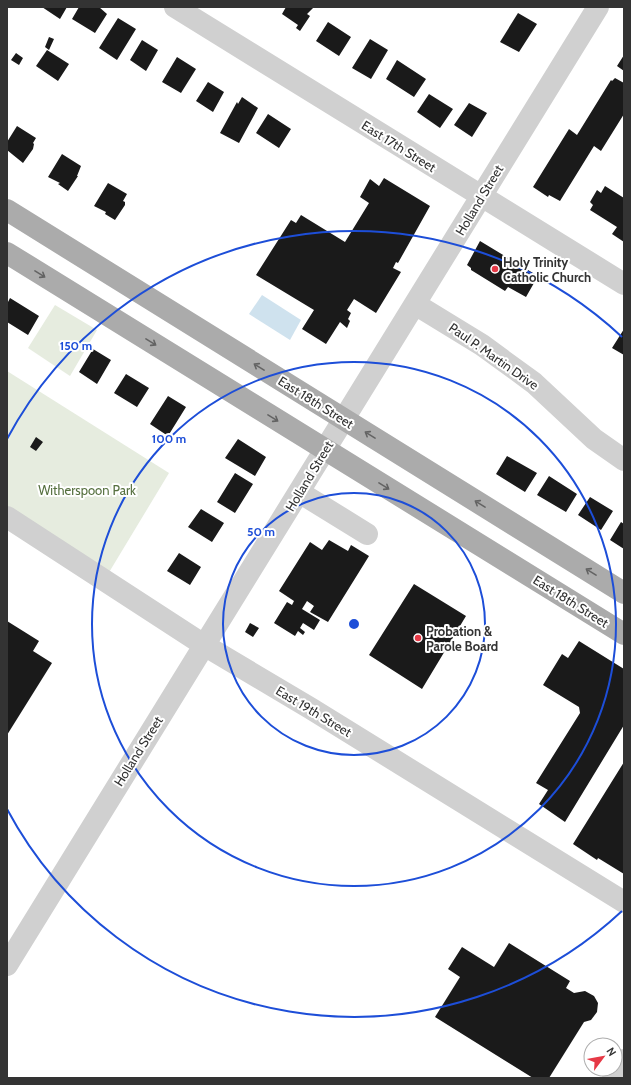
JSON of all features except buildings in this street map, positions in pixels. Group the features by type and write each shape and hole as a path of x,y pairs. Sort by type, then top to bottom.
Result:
{"main road":[{"name":"East 18th Street","path":"7,210 624,593"},
{"name":"East 18th Street","path":"7,253 624,634"}],"street":[{"name":"East 17th Street","path":"175,7 624,284"},
{"name":"Holland Street","path":"7,964 598,7"},
{"name":"Paul P. Martin Drive","path":"415,304 482,345 534,383 594,440 624,460"},
{"path":"299,492 367,534"},
{"name":"East 19th Street","path":"7,517 204,645 310,708 624,902"},
{"path":"613,1078 624,1060"}],"green space":[{"path":"55,305 97,330 70,376 28,348"},
{"name":"Witherspoon Park","path":"7,371 169,473 108,574 7,507"}],"water":[{"path":"262,295 301,320 290,340 249,314"}],"place":[{"name":"Holy Trinity Catholic Church","path":"495,269"},
{"name":"Probation & Parole Board","path":"418,638"}]}
